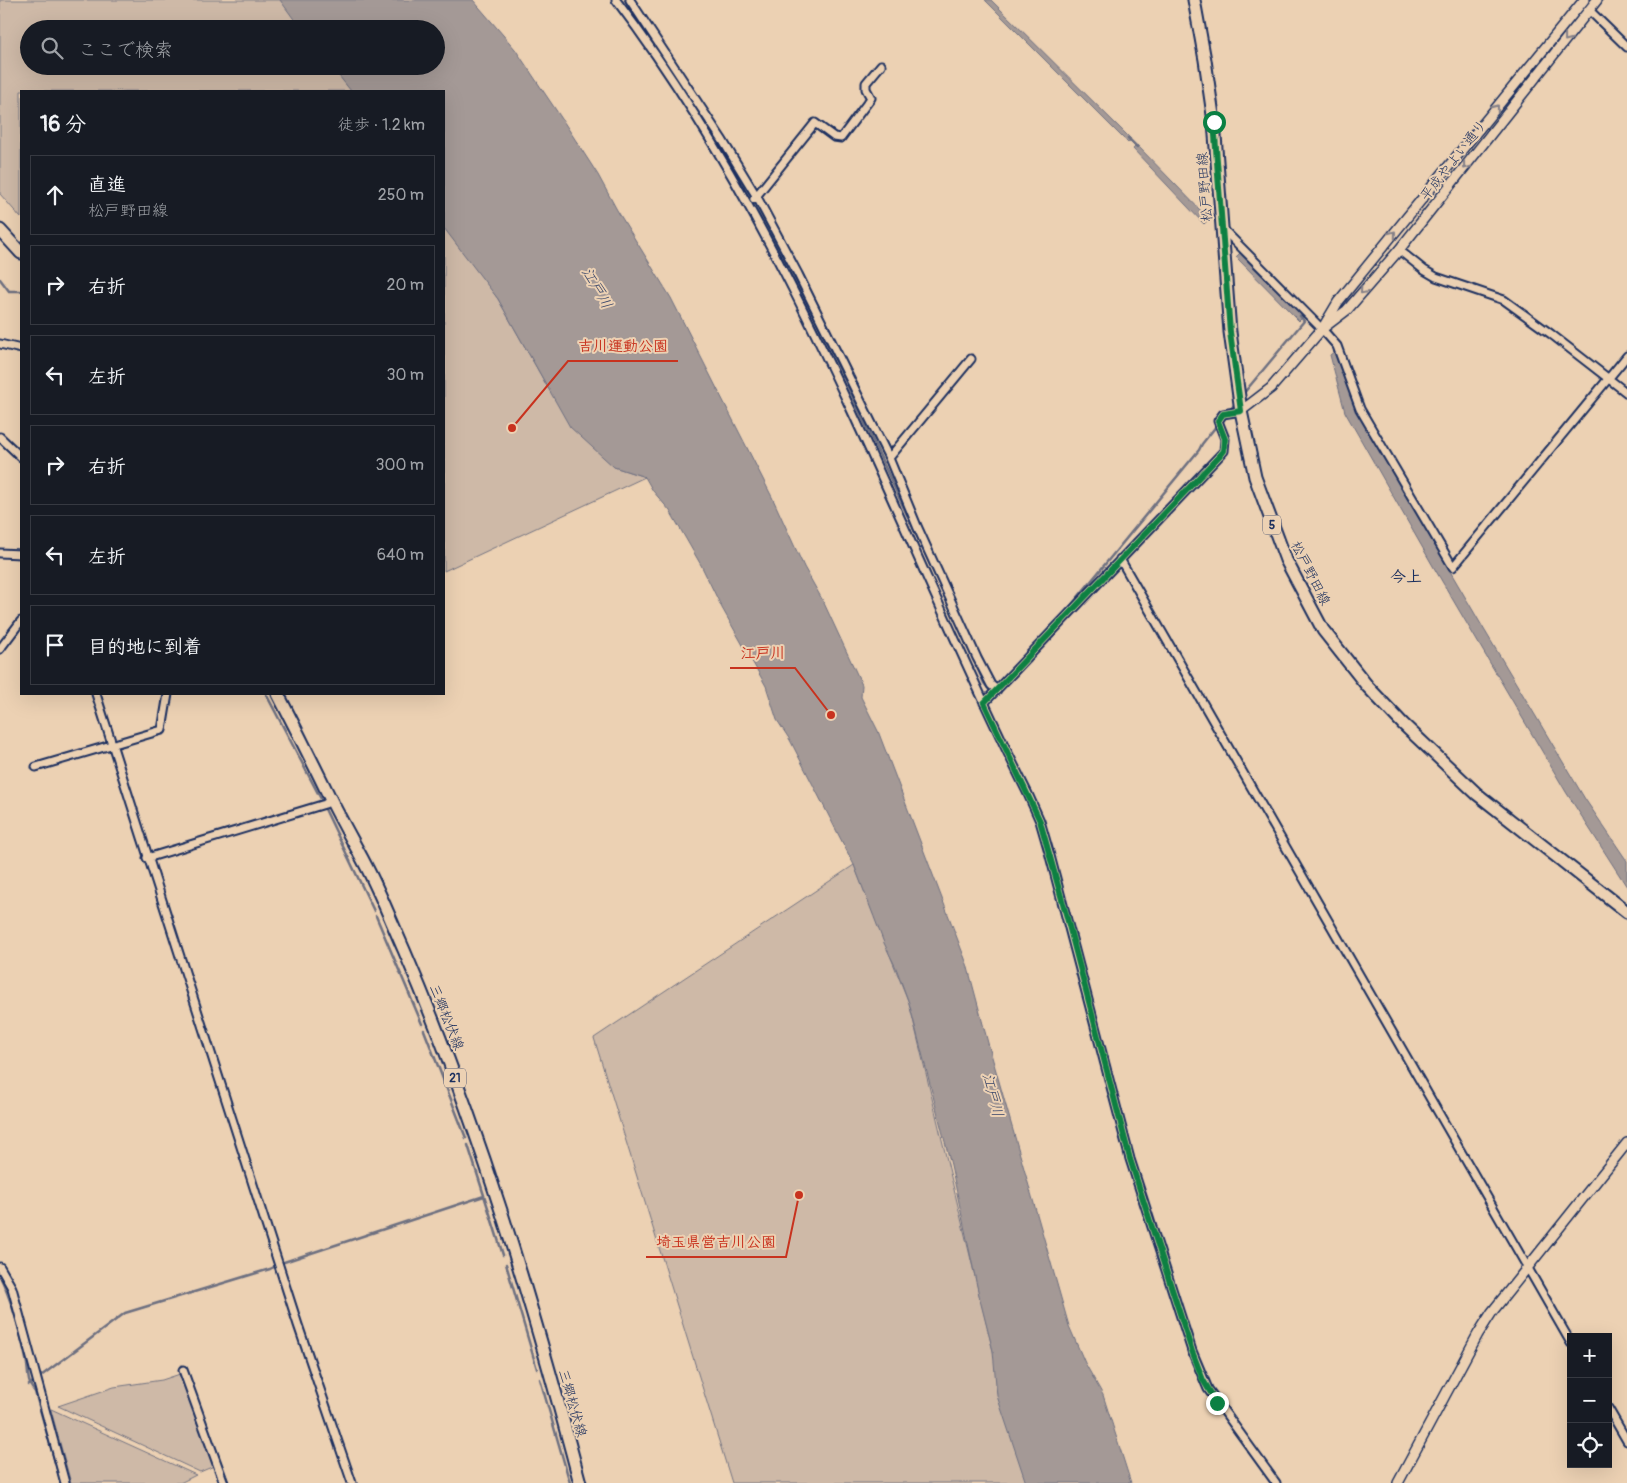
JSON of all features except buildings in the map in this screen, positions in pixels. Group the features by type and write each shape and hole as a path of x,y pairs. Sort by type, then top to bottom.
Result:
{"main road":[{"name":"松戸野田線","path":"1194,0 1206,60 1214,122 1230,332 1241,411 1256,476 1270,520 1286,560 1323,630 1368,688 1477,794 1627,912"},
{"path":"0,230 20,252"},
{"name":"三郷松伏線","path":"279,695 366,866 404,950 477,1138 515,1256 580,1483"}],"street":[{"path":"616,0 706,131 748,203 851,406 984,703 1028,794 1045,836 1130,1159 1197,1366 1217,1403 1276,1483"},
{"path":"630,0 723,141 757,197 803,283 889,458 976,658 990,685 998,690"},
{"name":"平成やよい通り","path":"1322,329 1347,310 1399,250 1597,0"},
{"name":"平成やよい通り","path":"1241,411 1271,388 1322,329 1338,302 1582,1"},
{"path":"1589,10 1627,48"},
{"path":"748,203 757,197 815,123 834,137 841,138 871,98 866,88 866,83 881,65"},
{"path":"1222,227 1337,346 1360,409 1453,567 1627,356"},
{"path":"1399,250 1436,277 1504,300 1552,334 1627,392"},
{"path":"0,344 20,350"},
{"path":"889,458 971,359"},
{"path":"984,703 1224,451 1225,439 1218,421 1223,414 1241,411"},
{"path":"0,437 20,456"},
{"path":"0,553 20,554"},
{"path":"1120,559 1567,1336"},
{"path":"0,649 20,622"},
{"path":"96,695 298,1325 352,1483"},
{"path":"36,767 162,730 168,695"},
{"path":"147,858 325,804 331,800"},
{"path":"1398,1483 1478,1334 1492,1312 1627,1143"},
{"path":"0,1267 12,1288 65,1483"},
{"path":"182,1370 224,1483"},
{"path":"1612,1415 1627,1441"}],"shaded area":[{"path":"0,0 281,0 296,20 20,20 20,75 339,75 351,90 20,90 20,217 0,194"},
{"path":"445,222 498,299 548,388 614,467 645,477 445,571"},
{"path":"854,865 909,1003 993,1351 1029,1483 732,1483 594,1038"},
{"path":"180,1374 214,1466 200,1472 58,1406 114,1387 162,1380"},
{"path":"51,1409 196,1475 180,1483 71,1483"}],"water":[{"path":"280,0 473,0 515,49 562,119 598,175 617,210 671,298 772,497 862,685 861,697 878,731 967,964 1069,1326 1085,1363 1103,1395 1131,1483 1026,1483 997,1396 993,1351 951,1165 909,1003 854,865 790,740 777,720 766,686 670,511 653,491 645,477 614,467 570,427 498,299 445,229 445,90 350,90 338,75 445,75 445,20 294,20"},
{"path":"985,0 991,0 1131,139 1128,143"},
{"path":"1137,145 1209,219 1204,224 1133,149"},
{"path":"1240,253 1304,316 1299,321 1236,257"},
{"path":"1335,351 1343,368 1356,410 1585,799 1627,861 1627,887 1566,792 1345,412 1330,355"}],"waterway":[{"path":"625,0 659,50"},
{"path":"1128,138 1137,147"},
{"path":"720,142 816,320 971,653"},
{"path":"0,279 9,291 20,291"},
{"path":"1243,394 1304,321 1300,316"},
{"path":"1229,412 1236,402"},
{"path":"1060,619 1199,450 1217,425"},
{"path":"973,658 984,683 990,691 993,691"},
{"path":"267,695 321,799"},
{"path":"324,807 374,911"},
{"path":"376,916 422,1024"},
{"path":"424,1030 466,1138"},
{"path":"468,1145 503,1255"},
{"path":"29,1385 125,1313 270,1269 284,1262 484,1196"},
{"path":"506,1264 537,1369"},
{"path":"0,1276 15,1316 26,1359 29,1380 35,1392 61,1483"},
{"path":"540,1379 570,1483"}],"place":[{"name":"吉川運動公園","path":"512,428"},
{"name":"江戸川","path":"831,715"},
{"name":"埼玉県営吉川公園","path":"799,1195"}],"district":[{"name":"今上","path":"1406,576"}],"route":[{"path":"1214,122 1230,332 1241,411 1223,414 1218,421 1225,439 1224,451 984,703 1040,821 1050,852 1130,1159 1192,1351 1203,1380 1217,1403"}]}
